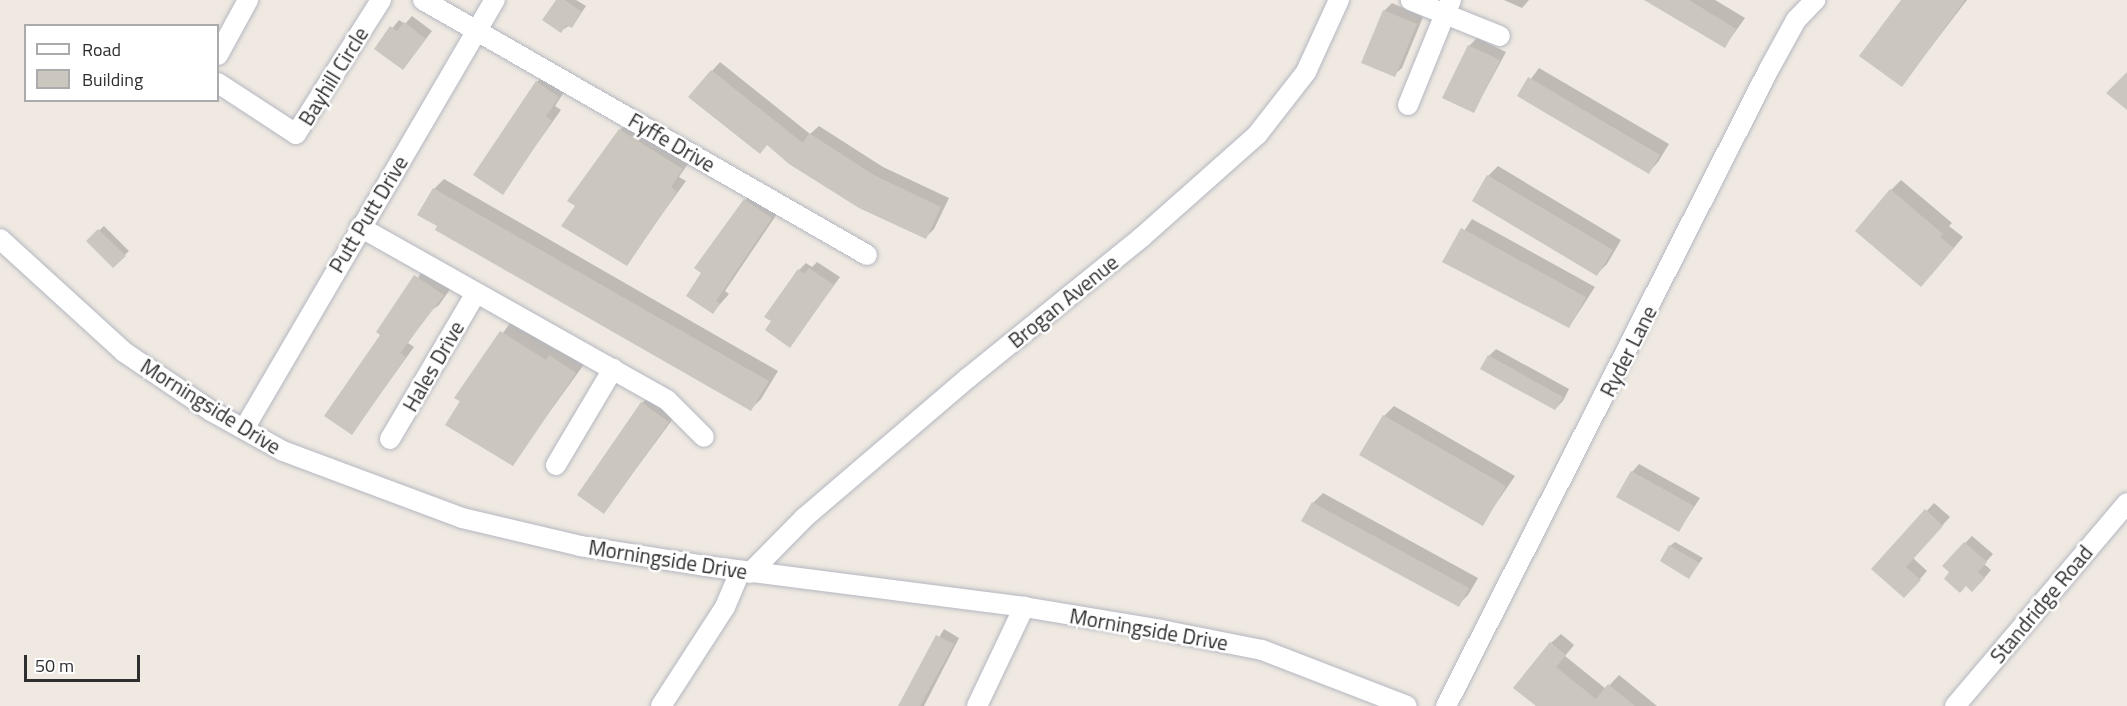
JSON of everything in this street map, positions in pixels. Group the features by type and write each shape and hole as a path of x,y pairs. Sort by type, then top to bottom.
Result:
{"street":[{"path":"219,53 248,0"},
{"name":"Bayhill Circle","path":"219,84 296,134 381,0"},
{"path":"423,0 476,32"},
{"name":"Putt Putt Drive","path":"244,429 360,226 495,0"},
{"name":"Brogan Avenue","path":"661,706 745,572 813,510 968,378 1142,237 1257,135 1306,72 1339,0"},
{"path":"1412,0 1448,7 1500,36"},
{"name":"Ryder Lane","path":"1446,706 1773,62 1796,20 1815,0"},
{"path":"1408,105 1448,7"},
{"name":"Fyffe Drive","path":"476,32 867,255"},
{"path":"360,226 667,400 704,437"},
{"name":"Morningside Drive","path":"0,239 124,352 244,429 284,451 462,518 580,546 745,572 1024,607 1262,650 1407,706"},
{"name":"Hales Drive","path":"390,440 476,293"},
{"path":"556,465 613,369"},
{"name":"Standridge Road","path":"1955,706 2127,502"},
{"path":"977,706 1024,607"}],"building":[{"path":"556,0 565,0 582,12 572,28 566,25 561,33 542,20"},
{"path":"1644,0 1689,0 1736,29 1725,48"},
{"path":"1901,0 1965,0 1902,87 1859,56"},
{"path":"1383,10 1417,24 1395,77 1361,63"},
{"path":"404,22 426,39 403,70 374,49 390,26 397,31"},
{"path":"1468,45 1500,60 1474,113 1442,98"},
{"path":"711,70 803,143 809,133 874,175 941,207 926,239 859,208 789,164 767,145 760,154 688,97"},
{"path":"2127,72 2127,110 2106,93"},
{"path":"1528,77 1660,155 1649,174 1517,96"},
{"path":"536,81 559,97 546,116 552,121 503,195 473,175"},
{"path":"619,129 683,169 671,187 677,192 627,266 561,226 575,206 567,201"},
{"path":"1487,175 1613,250 1597,276 1472,201"},
{"path":"433,188 769,381 751,411 435,230 437,226 417,215"},
{"path":"1890,189 1943,234 1940,237 1954,248 1921,287 1855,231"},
{"path":"744,199 772,218 716,301 720,304 713,314 686,296 701,273 694,268"},
{"path":"1461,228 1586,297 1569,328 1442,262"},
{"path":"98,229 126,256 113,268 86,241"},
{"path":"809,268 834,285 790,348 765,330 771,321 764,317 798,269 804,274"},
{"path":"414,275 444,295 400,353 406,357 352,435 324,416 380,335 376,332"},
{"path":"500,331 546,360 549,355 576,373 513,466 445,425 460,401 454,398"},
{"path":"1488,355 1563,397 1555,410 1480,369"},
{"path":"641,402 669,422 604,514 577,495"},
{"path":"1383,415 1506,486 1483,526 1359,455"},
{"path":"1631,471 1694,506 1679,532 1616,497"},
{"path":"1312,502 1469,588 1459,607 1301,521"},
{"path":"1925,509 1943,526 1906,567 1921,580 1904,598 1871,569"},
{"path":"1964,542 1987,562 1978,572 1985,578 1972,592 1966,586 1960,593 1944,579 1949,572 1942,566"},
{"path":"1669,545 1699,563 1689,579 1660,561"},
{"path":"936,635 954,644 920,706 898,706"},
{"path":"1550,642 1566,655 1556,667 1596,699 1608,684 1635,706 1536,706 1513,688"}]}
